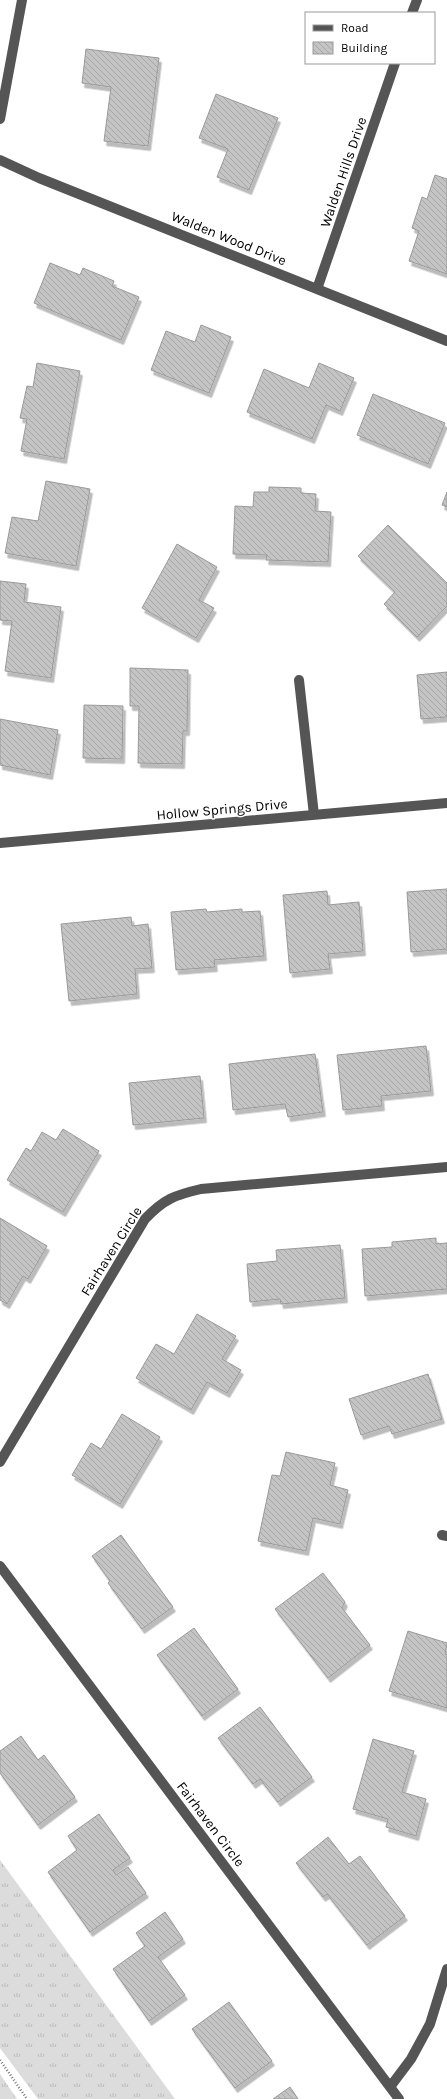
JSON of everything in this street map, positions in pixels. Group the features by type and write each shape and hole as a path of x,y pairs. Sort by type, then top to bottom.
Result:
{"street":[{"path":"0,119 22,0"},
{"path":"412,12 417,0"},
{"name":"Walden Hills Drive","path":"317,289 395,64"},
{"name":"Walden Wood Drive","path":"0,160 39,178 447,341"},
{"path":"300,680 314,815"},
{"name":"Hollow Springs Drive","path":"0,843 447,804"},
{"name":"Fairhaven Circle","path":"0,1462 145,1219 160,1203 180,1194 201,1189 447,1167"},
{"name":"Fairhaven Circle","path":"0,1566 399,2099"},
{"path":"390,2087 411,2059 430,2024 447,1969"}],"path":[{"path":"0,2060 28,2099"}],"green space":[{"path":"0,1860 175,2099 38,2099 0,2048"},
{"path":"0,2074 17,2099 0,2099"}],"building":[{"path":"86,49 159,58 148,146 104,141 111,87 82,83"},
{"path":"216,94 278,118 249,190 217,177 228,149 199,138"},
{"path":"435,175 447,179 447,274 409,261 419,231 412,228 422,197 427,199"},
{"path":"50,263 80,275 83,268 114,281 112,286 139,297 121,340 34,303"},
{"path":"201,325 231,337 209,393 151,370 166,331 195,342"},
{"path":"37,363 80,371 64,459 21,451 27,419 20,418 27,386 33,387"},
{"path":"319,363 354,378 340,411 326,405 312,439 247,412 264,369 309,388"},
{"path":"373,394 445,423 428,464 357,435"},
{"path":"46,481 90,489 76,566 5,553 12,517 38,521"},
{"path":"269,487 301,488 301,493 316,494 315,511 331,512 328,562 266,560 267,555 233,554 235,506 253,507 254,492 269,492"},
{"path":"447,492 447,507 442,505"},
{"path":"388,525 447,583 447,606 417,637 384,604 395,592 358,556"},
{"path":"177,544 217,567 199,600 214,608 196,638 142,608"},
{"path":"0,581 26,584 24,602 61,607 51,678 5,671 12,621 0,620"},
{"path":"130,668 188,670 187,731 183,731 182,764 138,763 139,706 130,706"},
{"path":"447,672 447,717 421,719 417,675"},
{"path":"84,705 123,706 122,759 83,758"},
{"path":"0,719 58,730 50,775 0,765"},
{"path":"447,889 447,949 411,952 407,892"},
{"path":"327,891 328,905 359,902 363,951 328,954 330,969 290,973 283,895"},
{"path":"206,909 207,912 242,909 242,912 260,911 264,956 214,960 215,967 176,970 171,912"},
{"path":"131,917 132,926 148,924 152,968 135,969 137,994 69,1001 61,924"},
{"path":"426,1046 431,1091 381,1096 382,1106 343,1110 337,1055"},
{"path":"315,1054 323,1112 288,1117 285,1104 233,1110 229,1064"},
{"path":"200,1076 204,1118 133,1125 129,1083"},
{"path":"63,1129 99,1151 63,1212 7,1180 26,1148 31,1151 42,1132 56,1140"},
{"path":"0,1218 47,1246 28,1279 23,1276 7,1304 0,1300"},
{"path":"436,1238 436,1244 447,1243 447,1289 365,1296 362,1249 392,1247 392,1242"},
{"path":"340,1245 345,1298 281,1304 280,1299 250,1302 247,1264 277,1261 276,1250"},
{"path":"197,1314 236,1336 222,1359 241,1370 227,1393 207,1382 191,1410 136,1378 156,1344 174,1354"},
{"path":"428,1374 442,1419 392,1434 389,1426 361,1435 349,1399"},
{"path":"122,1414 160,1437 120,1504 72,1475 91,1443 101,1449"},
{"path":"286,1452 335,1463 330,1485 348,1490 340,1524 313,1518 306,1551 258,1541 272,1475 280,1476"},
{"path":"121,1535 173,1607 142,1629 108,1583 110,1581 92,1556"},
{"path":"323,1573 345,1602 342,1608 370,1645 328,1678 275,1609"},
{"path":"194,1628 238,1689 202,1716 157,1655"},
{"path":"408,1631 447,1643 445,1654 447,1655 447,1708 389,1691"},
{"path":"260,1707 312,1777 278,1802 260,1779 253,1784 218,1738"},
{"path":"21,1736 38,1760 44,1755 75,1797 38,1825 0,1773 0,1751"},
{"path":"373,1739 414,1751 402,1792 426,1799 416,1836 386,1827 388,1819 353,1809"},
{"path":"99,1814 130,1858 113,1870 116,1875 128,1867 146,1893 90,1932 48,1872 77,1850 68,1836"},
{"path":"328,1837 349,1864 360,1856 405,1916 367,1945 327,1894 323,1897 296,1863"},
{"path":"165,1912 183,1939 158,1957 185,1995 149,2021 113,1969 145,1946 136,1933"},
{"path":"229,2002 272,2061 235,2088 192,2029"},
{"path":"290,2087 298,2099 273,2099"}]}
